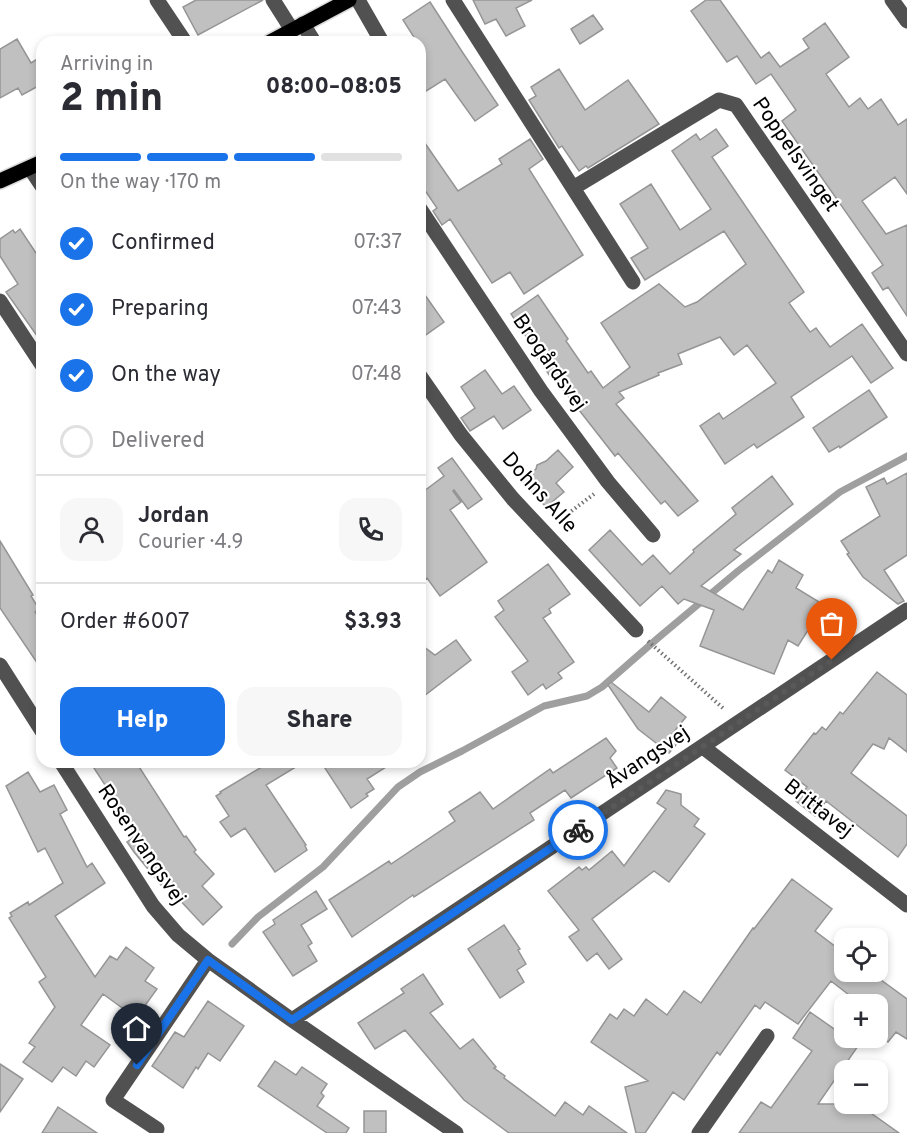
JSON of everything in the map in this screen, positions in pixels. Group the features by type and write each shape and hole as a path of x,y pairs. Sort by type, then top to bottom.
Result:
{"main road":[{"path":"281,36 349,0"},
{"path":"0,181 36,165"}],"street":[{"path":"157,0 181,36"},
{"path":"273,0 307,36"},
{"path":"358,0 379,36"},
{"path":"453,0 633,282"},
{"path":"892,0 907,21"},
{"name":"Poppelsvinget","path":"573,188 720,100 736,105 907,354"},
{"name":"Brogårdsvej","path":"426,218 542,391 608,482 653,535"},
{"path":"0,301 36,356"},
{"name":"Dohns Alle","path":"426,385 461,435 513,499 636,630"},
{"name":"Åvangsvej","path":"292,1020 907,610"},
{"path":"0,665 36,722"},
{"name":"Brittavej","path":"703,747 907,905"},
{"name":"Rosenvangsvej","path":"65,768 153,906 178,935 208,960 292,1020 456,1133"},
{"path":"157,1129 113,1100 208,960"},
{"path":"699,1133 767,1036"}],"path":[{"path":"544,532 608,482"},
{"path":"659,651 739,723"}],"building":[{"path":"196,0 263,0 198,35 183,7"},
{"path":"473,0 532,0 516,8 525,26 506,36 496,19 485,24"},
{"path":"706,0 720,0 761,58 769,52 780,67 809,48 803,39 825,23 849,57 826,74 849,107 860,98 868,109 881,99 898,125 907,119 907,194 895,177 862,201 886,234 907,225 907,316 888,287 883,290 872,273 883,265 782,121 796,110 771,74 756,84 737,56 727,62 691,11"},
{"path":"430,2 498,105 475,121 445,79 426,91 426,36 413,36 403,20"},
{"path":"593,15 603,29 580,44 571,29"},
{"path":"17,39 31,63 36,60 36,87 22,95 18,88 0,98 0,49"},
{"path":"559,69 585,110 628,80 659,124 588,168 586,166 579,171 562,146 559,148 529,100 536,96 531,87"},
{"path":"716,129 728,146 712,157 804,292 789,303 810,332 816,328 830,347 862,324 893,368 871,383 852,356 791,397 804,417 757,448 754,444 725,464 700,426 719,413 723,419 776,383 747,345 734,355 720,337 678,354 682,364 619,392 624,398 616,404 698,501 678,516 665,501 661,504 618,453 615,456 554,378 552,379 511,314 538,295 588,373 591,371 603,388 630,367 601,323 659,284 685,307 697,302 746,264 724,231 645,280 631,258 648,248 620,204 651,184 680,230 711,209 672,151 696,134 700,140"},
{"path":"530,139 543,159 529,169 583,255 524,294 510,272 492,283 450,219 442,225 433,211 437,208 426,192 426,145 458,191 502,164 499,159"},
{"path":"20,229 36,253 36,334 6,292 18,284 0,256 0,239 13,230 15,233"},
{"path":"426,296 444,322 426,335"},
{"path":"485,370 502,394 514,386 531,410 503,429 494,416 470,431 461,418 475,408 461,387"},
{"path":"869,390 887,417 840,448 839,446 829,452 813,428"},
{"path":"558,450 573,467 556,483 564,492 546,507 522,481 536,469 537,465 546,461"},
{"path":"452,458 482,499 468,509 454,490 461,502 450,510 487,562 440,596 426,579 426,490 444,476 438,468"},
{"path":"907,473 907,555 884,570 904,601 898,604 863,577 841,541 880,516 866,487 884,478 887,484"},
{"path":"772,476 793,504 734,550 741,554 701,586 743,610 768,570 772,573 779,560 803,575 796,588 824,605 798,646 788,640 774,674 700,646 714,610 684,599 678,604 662,586 640,606 589,550 610,530 642,565 653,555 670,574 694,552 693,550 736,514 732,508"},
{"path":"0,541 33,595 31,596 36,604 36,661 0,608"},
{"path":"548,564 570,594 549,609 551,613 543,618 574,662 558,673 562,678 546,689 543,684 528,695 512,672 528,661 495,617 504,610 498,601"},
{"path":"456,640 471,660 426,694 426,648 435,655"},
{"path":"877,672 907,695 907,752 889,738 884,749 873,744 851,773 907,816 907,844 898,857 826,801 815,816 796,801 807,787 785,770 814,733 816,734 822,727 826,730 840,712 843,714"},
{"path":"611,682 649,712 661,697 686,717 672,734 680,740 669,753 638,729 608,685"},
{"path":"606,738 616,751 610,758 617,768 571,798 565,790 530,813 534,820 414,897 413,895 352,937 329,900 389,861 391,864 455,821 449,812 480,792 493,809 550,769 553,773"},
{"path":"94,768 140,768 184,837 186,836 196,850 194,852 214,874 202,886 222,907 203,925 163,882 161,885 134,852 127,842 133,838 130,834 133,831 124,818 126,817"},
{"path":"260,768 294,768 266,785 306,845 307,850 275,872 245,828 231,837 220,822 229,816 216,796"},
{"path":"325,768 384,768 367,779 374,789 351,808"},
{"path":"28,772 40,792 54,785 67,810 60,814 87,867 92,863 105,883 55,916 95,977 110,956 117,960 126,947 154,968 145,981 157,989 136,1018 103,994 81,1025 110,1045 94,1067 86,1061 76,1076 63,1067 52,1082 23,1062 35,1047 29,1043 55,1007 39,982 46,977 9,918 12,916 10,913 28,902 29,905 63,883 45,848 38,852 6,786"},
{"path":"666,790 681,794 681,805 699,819 694,826 705,834 669,882 654,871 592,919 622,959 609,969 597,953 587,961 569,937 579,930 548,891 579,867 582,870 586,867 589,870 612,851 624,866 666,809 657,803"},
{"path":"792,879 832,909 815,931 834,945 834,982 884,982 907,999 907,1039 896,1032 888,1042 888,994 848,994 831,981 798,1024 765,1002 760,1009 755,1005 720,1055 717,1052 684,1100 673,1092 645,1133 636,1133 625,1087 648,1081 591,1042 610,1014 617,1019 624,1009 634,1016 646,999 667,1015 684,991 701,1003"},
{"path":"316,891 327,909 301,925 312,943 308,946 317,961 293,976 263,932 275,924 273,920"},
{"path":"504,925 520,949 518,950 526,964 517,970 524,982 500,998 468,949"},
{"path":"423,974 443,1004 430,1013 460,1049 473,1039 496,1067 494,1068 505,1076 504,1078 555,1116 565,1102 583,1115 589,1106 627,1133 509,1133 464,1100 405,1030 375,1049 358,1023 404,993 401,989"},
{"path":"208,1001 244,1026 220,1061 208,1053 183,1088 152,1066 175,1032 184,1037"},
{"path":"810,1012 834,1029 834,1048 857,1048 848,1060 834,1060 834,1081 818,1104 834,1104 834,1114 872,1114 899,1133 739,1133 761,1102 771,1108 812,1051 793,1038"},
{"path":"275,1061 296,1075 302,1067 327,1084 321,1093 324,1096 317,1106 349,1128 346,1133 327,1133 258,1086"},
{"path":"0,1064 23,1079 0,1112"},
{"path":"58,1107 97,1133 42,1133"},
{"path":"364,1111 386,1111 386,1133 364,1133"}],"waterway":[{"path":"232,944 258,917 323,867 398,787 420,772 544,706 587,696 602,687 738,571 840,492 907,456"}],"way so far":[{"path":"578,830 832,660"}],"route":[{"path":"137,1065 208,960 292,1020 578,830"}]}
